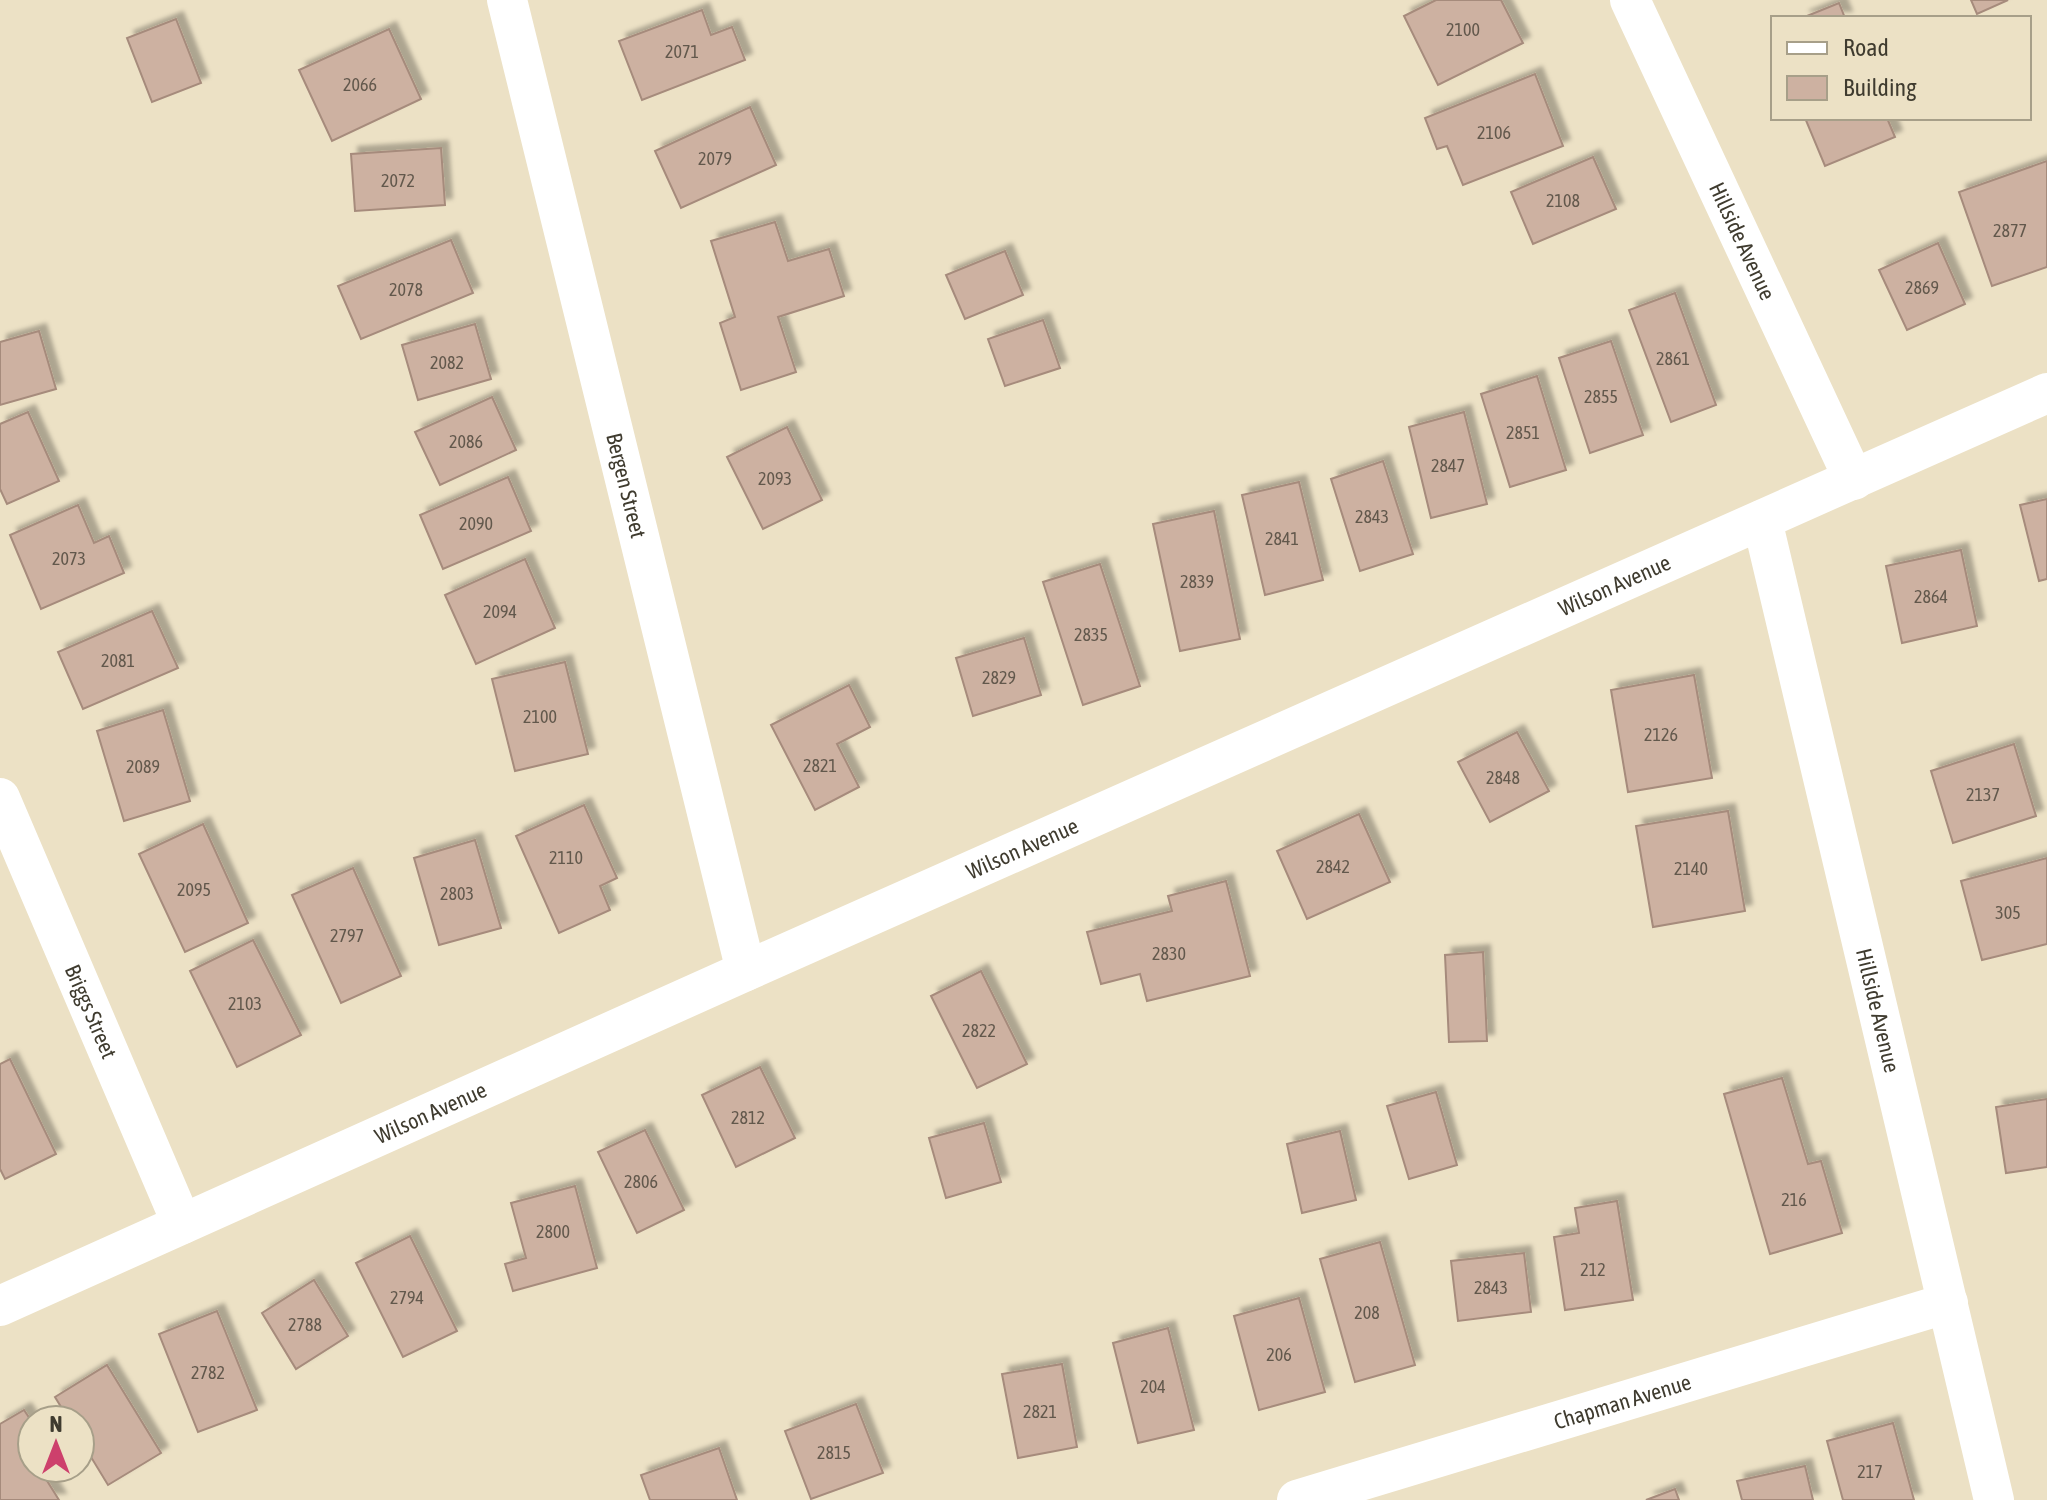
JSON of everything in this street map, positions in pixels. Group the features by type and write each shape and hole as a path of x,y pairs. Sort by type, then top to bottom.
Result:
{"street":[{"name":"Bergen Street","path":"507,0 746,971"},
{"name":"Hillside Avenue","path":"1630,0 1854,480"},
{"name":"Wilson Avenue","path":"0,1306 2047,393"},
{"name":"Hillside Avenue","path":"1762,520 1994,1500"},
{"name":"Briggs Street","path":"0,798 182,1224"},
{"name":"Chapman Avenue","path":"1297,1500 1948,1303"}],"building":[{"path":"1436,0 1501,0 1523,43 1438,85 1404,16"},
{"path":"1971,0 2008,0 1977,14"},
{"path":"1839,3 1844,16 1807,16"},
{"path":"702,10 711,35 732,27 745,60 642,100 619,41"},
{"path":"176,19 201,83 152,102 127,38"},
{"path":"389,29 421,99 332,141 299,70"},
{"path":"1535,74 1563,146 1463,185 1447,146 1437,149 1425,118"},
{"path":"750,107 776,165 681,208 655,151"},
{"path":"1806,120 1888,120 1895,137 1825,166"},
{"path":"441,148 445,205 355,211 351,154"},
{"path":"1593,157 1616,209 1533,244 1511,192"},
{"path":"2047,161 2047,267 1992,286 1959,192"},
{"path":"775,222 788,261 829,249 844,296 778,317 796,372 741,390 720,323 735,317 711,241"},
{"path":"451,240 473,293 361,339 338,286"},
{"path":"1938,243 1965,304 1907,330 1879,270"},
{"path":"1005,251 1023,295 965,319 946,275"},
{"path":"1675,293 1716,405 1671,422 1629,310"},
{"path":"1043,320 1060,368 1005,386 988,339"},
{"path":"475,324 491,379 418,400 402,345"},
{"path":"39,331 56,389 0,405 0,342"},
{"path":"1611,341 1643,435 1590,453 1559,358"},
{"path":"1537,376 1566,470 1510,487 1481,394"},
{"path":"492,397 516,450 440,485 415,432"},
{"path":"28,412 59,481 7,504 0,489 0,424"},
{"path":"1464,412 1487,504 1431,518 1409,427"},
{"path":"787,427 822,500 763,529 727,457"},
{"path":"1383,461 1413,554 1360,571 1331,479"},
{"path":"508,477 531,531 443,569 420,515"},
{"path":"1299,482 1323,580 1265,595 1242,495"},
{"path":"2047,499 2047,579 2039,581 2020,505"},
{"path":"78,505 94,543 109,536 124,573 41,609 10,535"},
{"path":"1214,511 1240,639 1180,651 1153,524"},
{"path":"1961,550 1977,626 1902,643 1886,566"},
{"path":"525,559 555,628 476,664 445,595"},
{"path":"1100,564 1140,686 1083,705 1043,582"},
{"path":"152,611 178,668 83,709 58,652"},
{"path":"1024,638 1041,695 973,716 956,658"},
{"path":"565,662 588,754 515,771 492,679"},
{"path":"1694,675 1712,778 1628,792 1611,690"},
{"path":"849,685 870,727 837,744 859,787 815,810 771,725"},
{"path":"163,710 190,801 124,821 97,731"},
{"path":"1517,732 1549,791 1490,822 1458,762"},
{"path":"2014,744 2036,816 1953,843 1931,771"},
{"path":"584,805 617,878 600,886 610,910 559,933 516,836"},
{"path":"1728,811 1745,911 1653,927 1636,826"},
{"path":"1359,814 1390,882 1307,919 1277,851"},
{"path":"203,824 248,923 185,952 139,854"},
{"path":"475,840 501,928 439,945 414,858"},
{"path":"2047,858 2047,944 1982,960 1961,881"},
{"path":"353,868 401,976 341,1003 292,895"},
{"path":"1226,881 1250,976 1147,1001 1140,974 1101,984 1087,932 1172,911 1168,896"},
{"path":"253,940 301,1035 237,1067 190,971"},
{"path":"1483,952 1487,1041 1449,1042 1445,955"},
{"path":"981,971 1027,1064 977,1088 931,996"},
{"path":"10,1059 56,1154 5,1179 0,1169 0,1064"},
{"path":"760,1067 795,1138 736,1167 702,1095"},
{"path":"1782,1078 1808,1164 1821,1161 1842,1233 1770,1254 1724,1094"},
{"path":"1436,1092 1457,1165 1409,1179 1387,1106"},
{"path":"2047,1099 2047,1167 2006,1173 1996,1107"},
{"path":"984,1123 1001,1182 946,1198 929,1138"},
{"path":"645,1130 684,1210 637,1233 598,1152"},
{"path":"1340,1131 1356,1200 1302,1213 1287,1144"},
{"path":"575,1186 597,1268 513,1291 505,1264 526,1258 511,1203"},
{"path":"1617,1201 1633,1300 1565,1310 1554,1237 1579,1233 1575,1208"},
{"path":"410,1236 457,1331 403,1357 356,1263"},
{"path":"1380,1242 1415,1365 1355,1382 1320,1259"},
{"path":"1524,1253 1531,1312 1458,1321 1451,1261"},
{"path":"314,1280 348,1336 296,1369 262,1313"},
{"path":"1299,1298 1325,1392 1259,1410 1234,1316"},
{"path":"217,1311 257,1410 198,1432 159,1334"},
{"path":"1168,1328 1194,1430 1138,1443 1113,1343"},
{"path":"1062,1364 1077,1447 1018,1458 1002,1374"},
{"path":"107,1365 161,1453 108,1485 96,1465 96,1404 59,1404 55,1397"},
{"path":"856,1404 883,1473 811,1499 785,1431"},
{"path":"16,1415 16,1484 49,1484 59,1500 0,1500 0,1424"},
{"path":"1893,1423 1914,1500 1843,1500 1827,1441"},
{"path":"719,1448 737,1500 650,1500 641,1475"},
{"path":"1805,1466 1813,1500 1742,1500 1737,1481"},
{"path":"1675,1489 1679,1500 1646,1500"}]}
